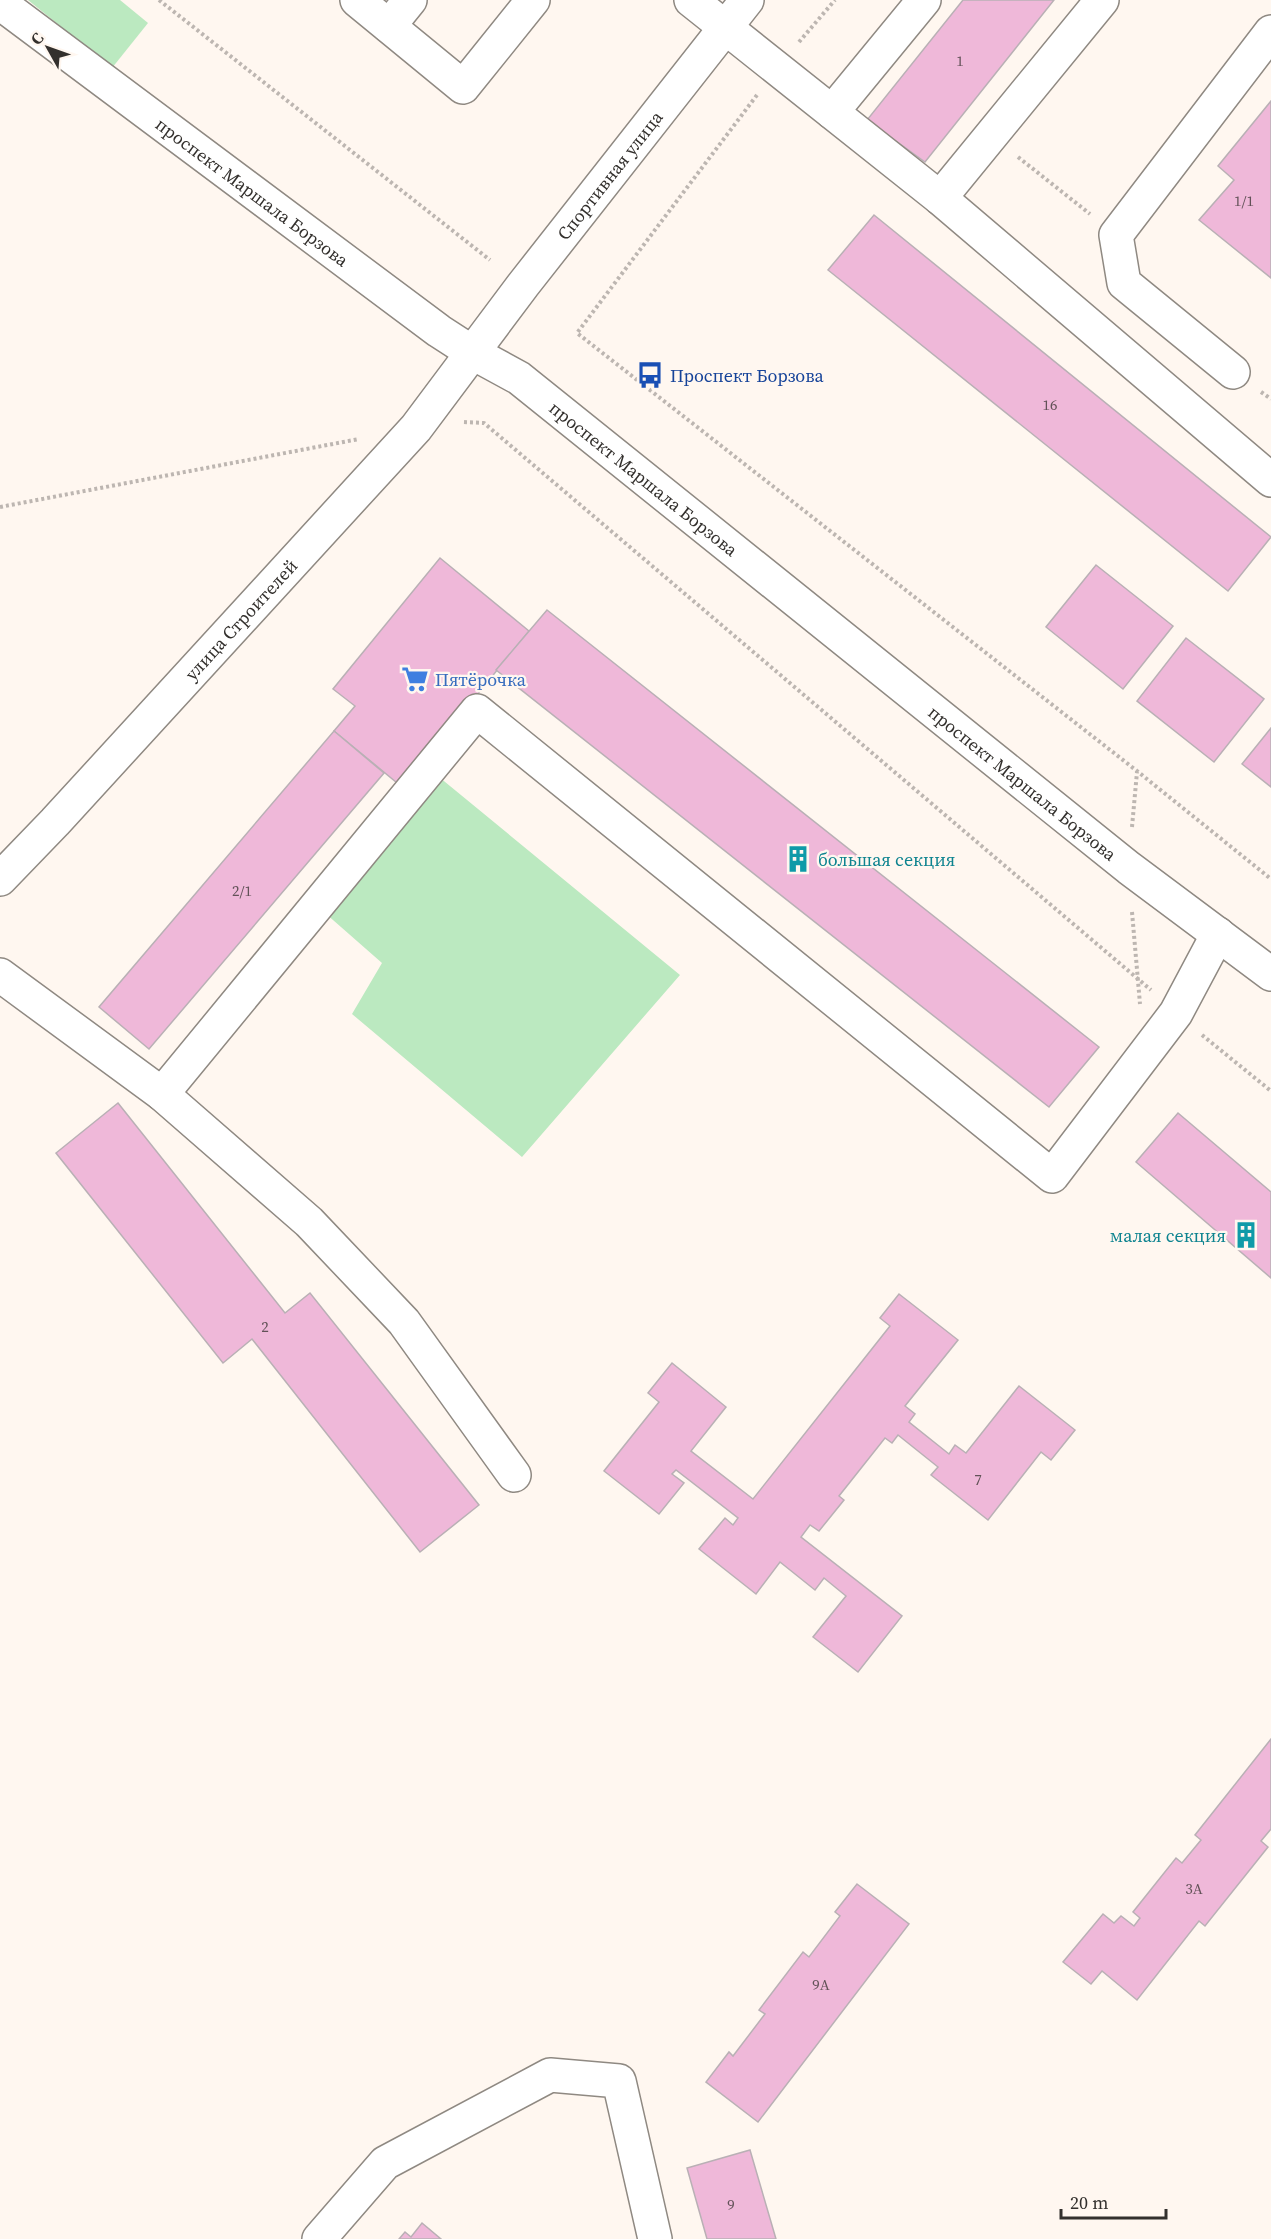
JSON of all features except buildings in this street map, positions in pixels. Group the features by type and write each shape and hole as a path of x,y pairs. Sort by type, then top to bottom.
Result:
{"street":[{"path":"357,0 463,87 533,0"},
{"path":"389,26 410,0"},
{"path":"691,0 940,198 1271,480"},
{"name":"Спортивная улица","path":"472,353 747,0"},
{"path":"832,112 924,0"},
{"path":"940,198 1102,0"},
{"name":"проспект Маршала Борзова","path":"0,3 439,331 472,353 519,378 1129,868 1271,974"},
{"path":"1233,372 1124,283 1116,235 1271,32"},
{"name":"улица Строителей","path":"0,879 416,428 472,353"},
{"path":"162,1094 477,711 1052,1176 1176,1013 1218,934"},
{"path":"0,975 162,1094 309,1222 404,1322 514,1475"},
{"path":"319,2239 385,2163 550,2075 619,2081 655,2239"}],"path":[{"path":"159,0 490,260"},
{"path":"834,0 776,69 577,333 1137,771 1271,879"},
{"path":"991,135 1116,235"},
{"path":"0,507 416,428 467,422 484,423 1138,977 1176,1013 1271,1091"}],"green space":[{"path":"28,0 120,0 148,23 112,68"},
{"path":"439,777 680,975 522,1157 352,1014 382,963 325,913"}],"place":[{"name":"Проспект Борзова","path":"650,375"},
{"name":"Пятёрочка","path":"415,679"},
{"name":"большая секция","path":"798,859"},
{"name":"малая секция","path":"1246,1235"}]}
